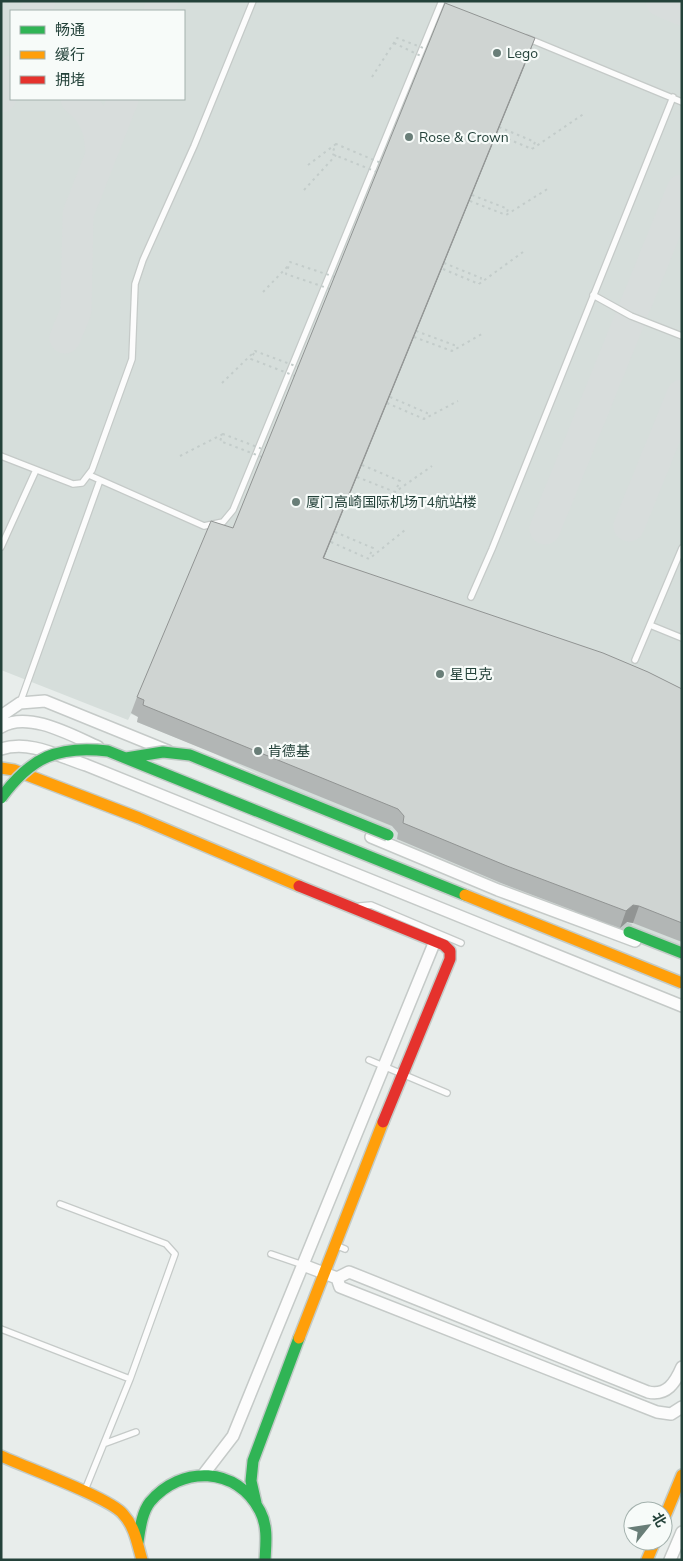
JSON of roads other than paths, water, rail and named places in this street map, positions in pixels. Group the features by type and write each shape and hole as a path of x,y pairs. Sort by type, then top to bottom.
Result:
{"street":[{"path":"1,716 20,703 38,700 54,703 498,890 682,958"},
{"path":"1,727 21,721 55,728 682,989"},
{"path":"1,749 15,746 32,746 86,765 682,1006"},
{"path":"1,798 27,768 52,753 69,748 88,748 126,758 682,982"},
{"path":"126,758 163,752 190,754 388,835"},
{"path":"1,768 14,770 104,804 205,848 434,941 447,947 451,955 401,1073 322,1272 253,1461 251,1481 256,1503"},
{"path":"629,932 682,953"},
{"path":"203,1475 233,1436 434,941"},
{"path":"303,1265 337,1278 350,1272 655,1394 665,1391 674,1384 682,1367"},
{"path":"337,1278 340,1287 657,1412 671,1414 682,1407"},
{"path":"1,1456 84,1492 122,1512 133,1527 142,1560"},
{"path":"138,1542 141,1521 150,1503 164,1488 182,1478 203,1475 218,1477 233,1482 246,1491 256,1503 266,1522 268,1544 265,1560"},
{"path":"671,1501 682,1476"},
{"path":"670,1560 682,1532"}],"lane":[{"path":"1,456 73,484 82,483 89,475 103,442 132,360 135,284 143,260 194,146 253,1"},
{"path":"89,475 204,526 223,522 233,510 441,3"},
{"path":"517,34 682,102"},
{"path":"471,597 496,540 673,97"},
{"path":"593,295 631,316 682,336"},
{"path":"1,547 36,470"},
{"path":"20,703 100,480"},
{"path":"635,660 682,548"},
{"path":"650,625 682,638"},
{"path":"352,907 371,906 461,943"},
{"path":"369,1060 447,1092"},
{"path":"60,1204 166,1244 174,1250 175,1258 106,1443 84,1492"},
{"path":"333,1244 345,1249"},
{"path":"271,1254 303,1265"},
{"path":"1,1329 130,1379"},
{"path":"106,1443 136,1432"}],"tunnel":[{"path":"575,910 629,932"}],"place":[{"name":"Lego","path":"497,53"},
{"name":"Rose & Crown","path":"409,137"},
{"name":"厦门高崎国际机场T4航站楼","path":"296,502"},
{"name":"星巴克","path":"440,674"},
{"name":"肯德基","path":"258,751"}]}
